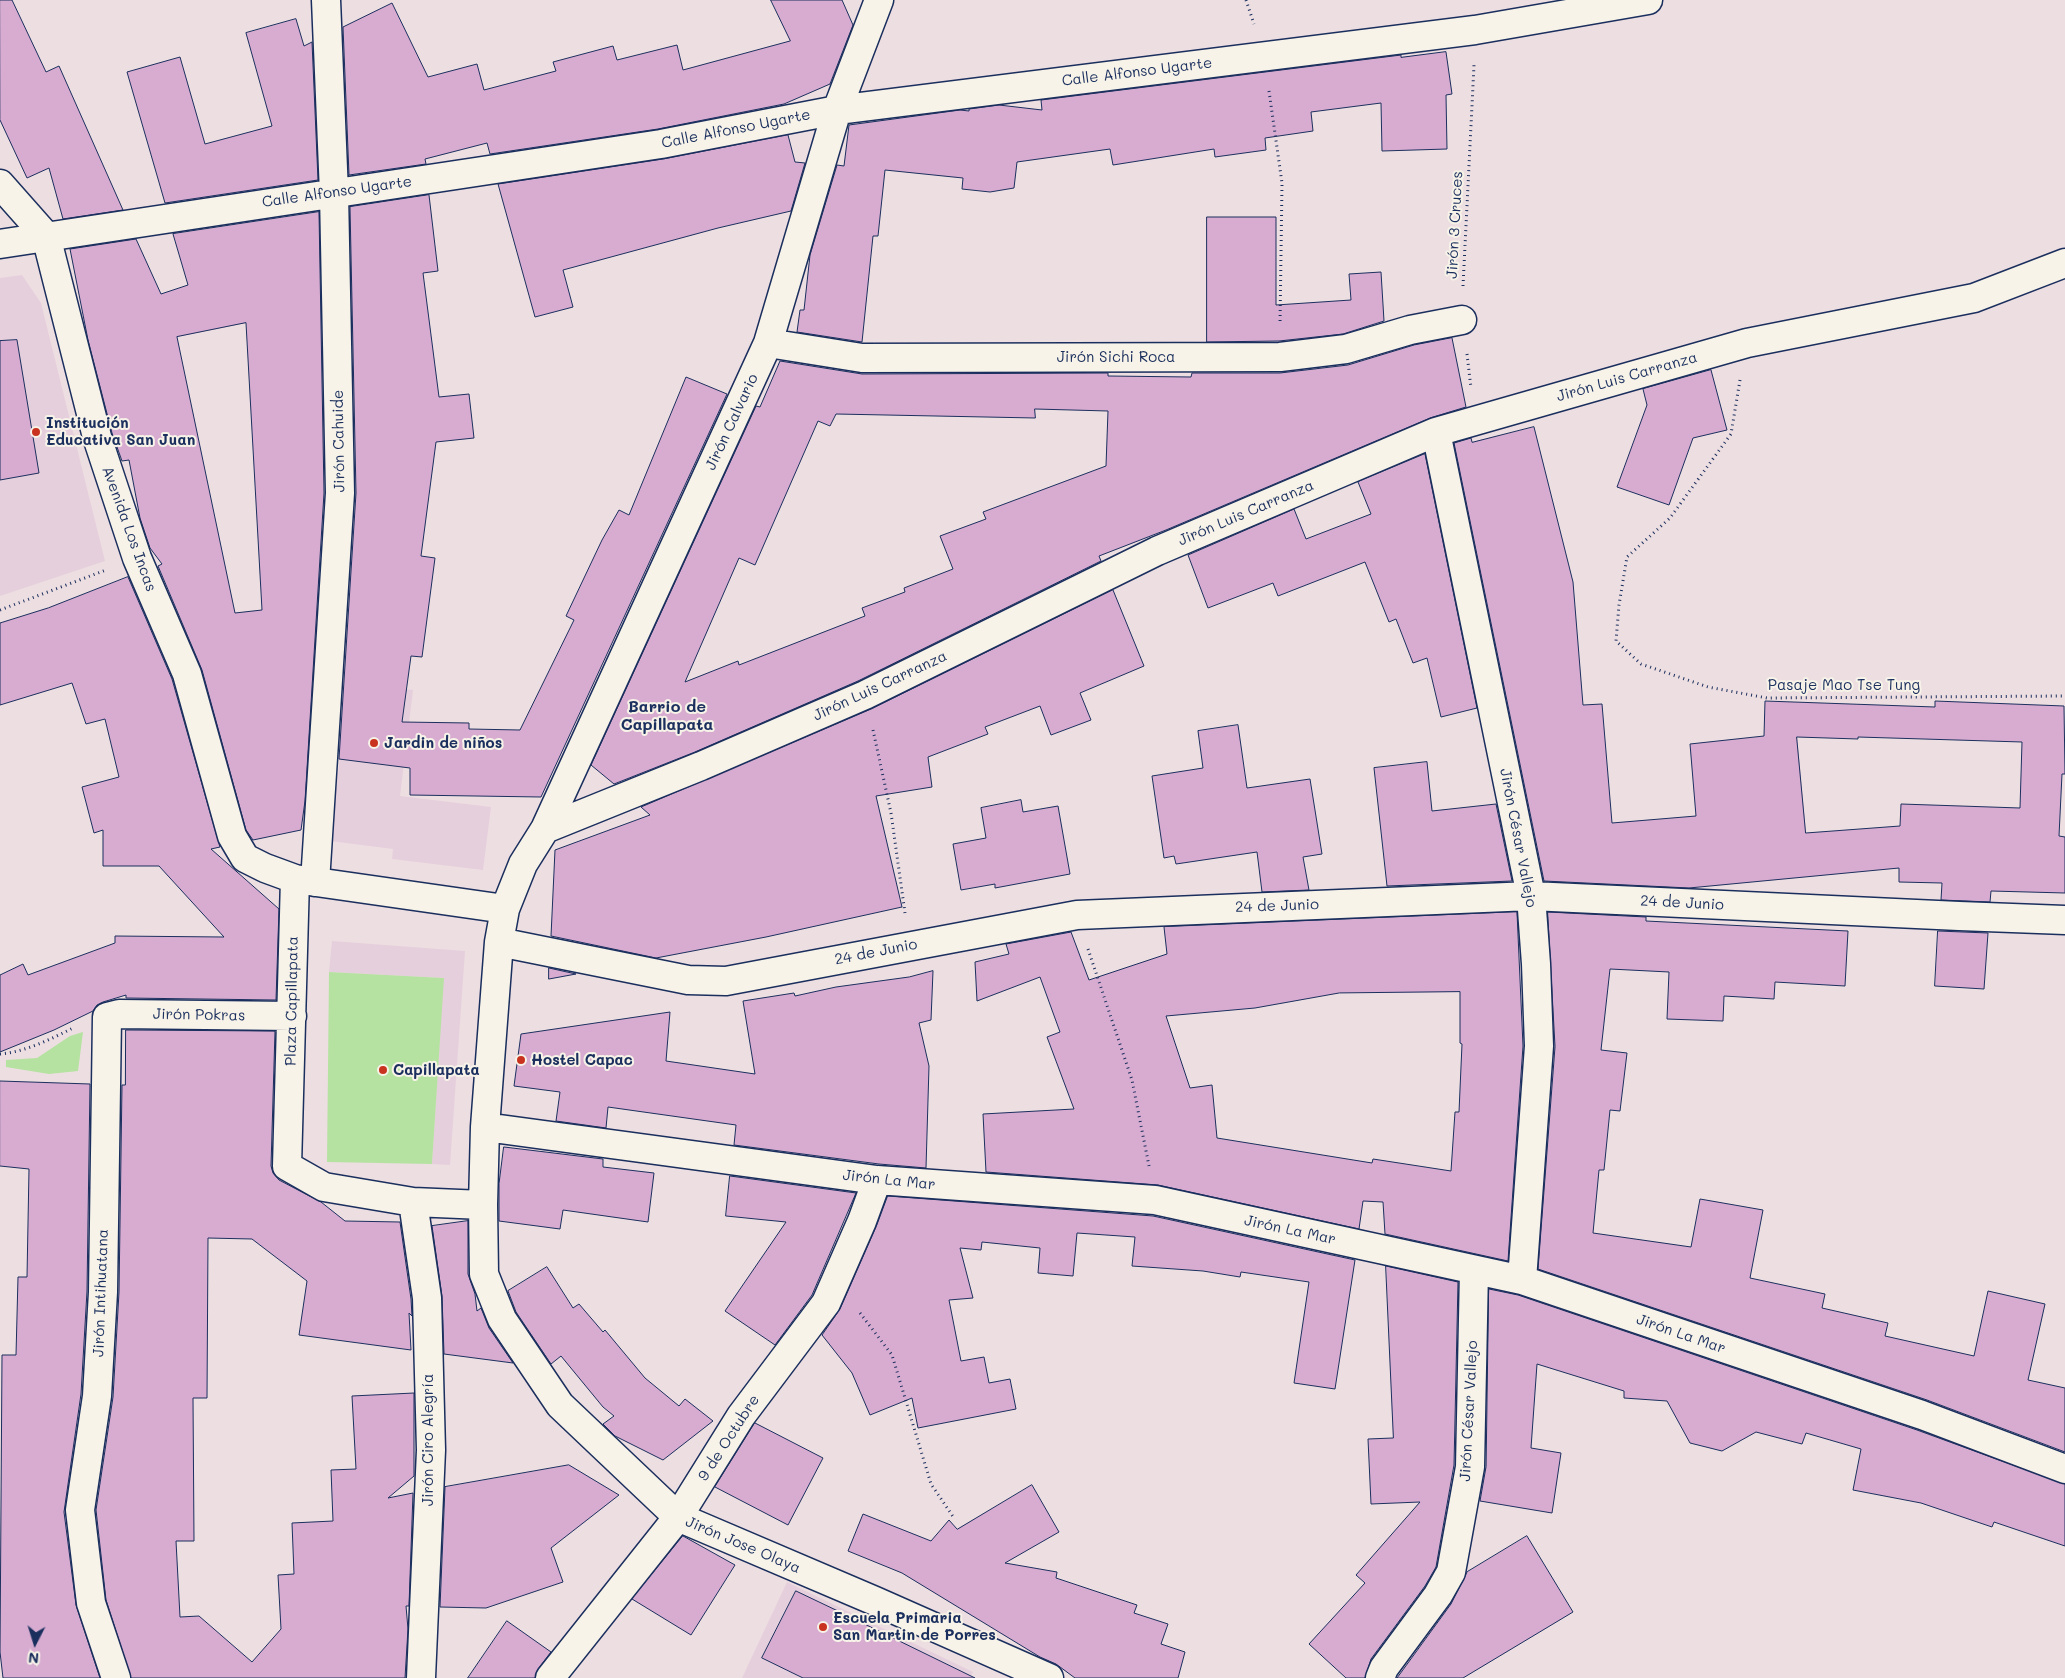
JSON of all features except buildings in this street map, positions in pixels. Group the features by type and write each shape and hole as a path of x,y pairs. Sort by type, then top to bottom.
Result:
{"street":[{"name":"Jirón Cahuide","path":"305,881 340,493 334,193 326,0"},
{"name":"Jirón Calvario","path":"545,828 768,343 837,110 879,0"},
{"name":"Calle Alfonso Ugarte","path":"0,244 661,144 837,110 1475,30 1648,0"},
{"name":"Avenida Los Incas","path":"0,184 46,236 97,437 136,558 188,674 232,836 245,858 265,868 305,881"},
{"name":"Jirón Luis Carranza","path":"545,828 701,766 865,695 1157,551 1436,432 1747,343 1974,298 2065,262"},
{"name":"Jirón Sichi Roca","path":"768,343 862,358 1280,357 1346,349 1410,330 1462,320"},
{"name":"Jirón César Vallejo","path":"1436,432 1531,896 1539,1046 1522,1280"},
{"path":"483,1205 485,1126 499,942 505,908 523,864 545,828"},
{"path":"305,881 505,908"},
{"name":"Plaza Capillapata","path":"305,881 292,1016 287,1166 324,1187 413,1202 483,1205"},
{"name":"24 de Junio","path":"499,942 688,980 709,981 726,980 1077,915 1531,896 2065,920"},
{"name":"Jirón Pokras","path":"107,1017 119,1014 292,1016"},
{"name":"Jirón Intihuatana","path":"107,1017 103,1292 96,1396 80,1510 91,1603 116,1678"},
{"name":"Jirón La Mar","path":"485,1126 876,1180 1155,1200 1522,1280 1922,1415 2065,1469"},
{"name":"9 de Octubre","path":"550,1678 678,1517 741,1416 826,1303 862,1221 876,1180"},
{"name":"Jirón Ciro Alegría","path":"413,1202 428,1298 431,1450 421,1678"},
{"name":"Jirón Jose Olaya","path":"483,1205 484,1274 502,1320 560,1405 678,1517 1049,1678"},
{"name":"Jirón César Vallejo","path":"1380,1678 1384,1668 1438,1595 1451,1572 1470,1467 1474,1270"}],"path":[{"name":"Jirón 3 Cruces","path":"1475,30 1462,320 1476,420"},
{"path":"1264,56 1282,183 1280,357"},
{"name":"Pasaje Mao Tse Tung","path":"1747,343 1731,434 1670,518 1627,557 1619,605 1616,641 1641,664 1708,687 1767,698 2065,696"},
{"path":"0,610 136,558"},
{"path":"865,695 891,813 910,946"},
{"path":"1077,915 1132,1080 1155,1200"},
{"path":"0,1054 8,1054 50,1040 78,1026 107,1017"},
{"path":"833,1286 856,1308 892,1355 930,1484 954,1518"}],"shaded area":[{"name":"Institución Educativa San Juan","path":"22,275 41,303 105,561 0,596 0,278"},
{"name":"Jardin de niños","path":"349,682 413,690 400,796 491,807 483,870 392,859 393,849 330,841"},
{"path":"332,941 465,951 450,1165 432,1164 443,978 329,972"},
{"name":"Escuela Primaria San Martin de Porres","path":"787,1582 973,1672 970,1678 742,1678"}],"green space":[{"name":"Capillapata","path":"329,972 444,978 432,1164 327,1162"},
{"path":"83,1032 78,1071 49,1074 6,1067 6,1060 37,1058 70,1036"}],"place":[{"name":"Institución Educativa San Juan","path":"36,432"},
{"name":"Jardin de niños","path":"374,743"},
{"name":"Hostel Capac","path":"521,1060"},
{"name":"Capillapata","path":"383,1070"},
{"name":"Escuela Primaria San Martin de Porres","path":"823,1627"}],"district":[{"name":"Barrio de Capillapata","path":"667,716"}]}
